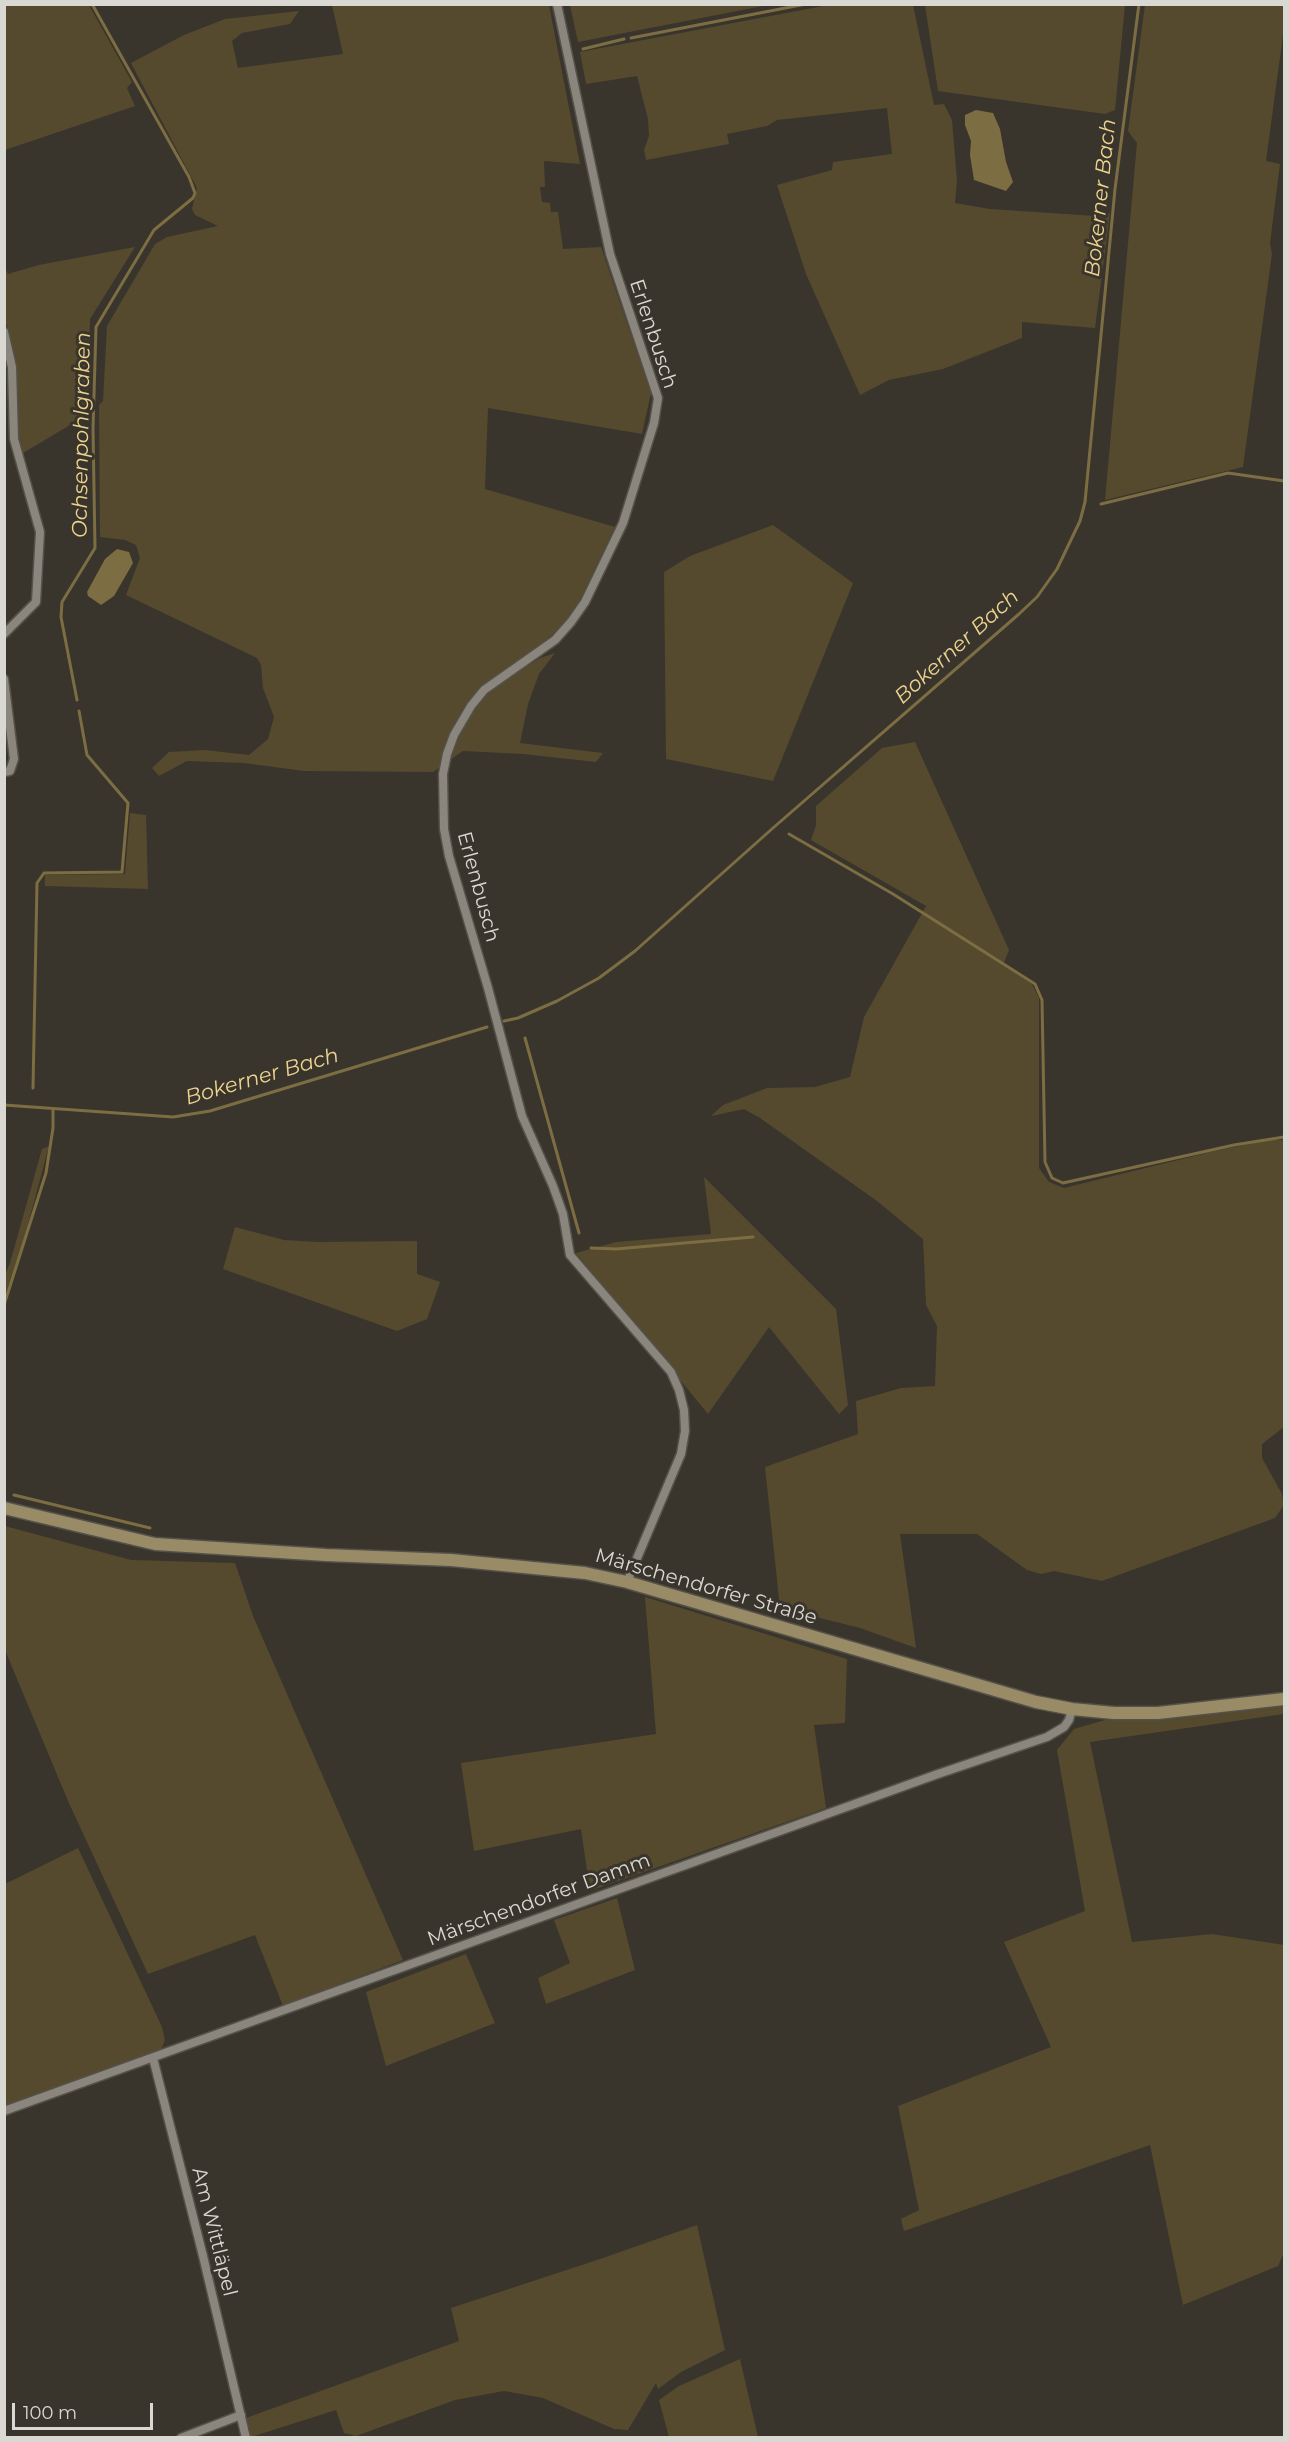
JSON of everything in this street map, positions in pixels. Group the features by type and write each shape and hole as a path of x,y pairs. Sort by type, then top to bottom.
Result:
{"street":[{"name":"Erlenbusch","path":"556,4 610,255 658,398 654,423 623,523 585,602 555,640 484,690 471,706 454,735 443,774 444,829 449,856 522,1116 556,1195 570,1255 671,1372 684,1410 685,1431 681,1454 627,1582"},
{"path":"4,332 13,378 14,439 40,532 36,602 4,634"},
{"path":"4,679 14,759 10,771 4,772"},
{"name":"Märschendorfer Straße","path":"4,1508 154,1544 534,1566 585,1573 627,1582 1025,1699 1071,1709 1114,1713 1158,1713 1284,1698"},
{"name":"Märschendorfer Damm","path":"4,2111 935,1775 1047,1737 1064,1727 1069,1720 1071,1709"},
{"name":"Am Wittläpel","path":"153,2058 246,2438"},
{"path":"181,2438 241,2415"}],"shaded area":[{"path":"6,4 89,5 132,82 127,88 135,106 5,150"},
{"path":"570,4 768,5 578,42"},
{"path":"834,4 913,5 934,105 944,104 952,120 957,181 955,203 990,209 1096,216 1110,213 1095,328 1022,322 1022,338 943,369 889,380 860,395 806,274 777,185 832,170 833,162 892,154 887,108 777,120 767,126 727,134 729,144 646,160 644,150 649,136 648,119 637,76 586,84 580,52"},
{"path":"332,5 549,5 580,164 544,161 545,187 540,187 542,202 550,203 551,212 558,212 563,249 601,247 651,393 642,434 488,408 485,489 615,527 580,600 567,619 551,636 469,703 446,741 439,768 433,772 304,771 244,763 187,761 159,776 152,768 169,752 205,750 249,755 268,739 274,717 263,688 261,665 257,658 126,595 140,558 136,545 125,540 100,537 99,405 103,401 107,326 155,244 167,237 218,226 195,215 192,209 197,188 131,63 184,35 225,19 299,11 290,24 242,33 232,41 238,68 343,54"},
{"path":"925,5 1125,5 1115,110 1105,114 938,91"},
{"path":"1145,5 1284,5 1283,35 1266,161 1280,164 1270,243 1272,254 1243,467 1105,500 1137,143 1128,131"},
{"path":"976,110 993,113 1000,129 1006,162 1013,182 1006,191 974,180 970,155 971,141 965,125 965,115"},
{"path":"135,247 90,319 87,415 23,453 18,438 15,367 5,318 4,266 8,274 39,265"},
{"path":"773,525 853,583 773,781 666,759 664,572 690,556"},
{"path":"117,549 129,552 133,563 114,596 101,605 88,596 87,592 105,559"},
{"path":"555,653 539,674 528,704 520,743 603,753 596,762 523,754 463,751 450,760 465,722 487,693 540,658"},
{"path":"915,742 1009,950 1003,965 1032,984 1039,998 1039,1168 1049,1182 1064,1188 1215,1151 1268,1140 1284,1140 1284,1427 1262,1444 1262,1458 1282,1494 1284,1505 1275,1518 1102,1581 1054,1571 1041,1574 1027,1570 977,1534 900,1534 916,1648 860,1628 780,1608 765,1467 858,1434 856,1401 901,1388 935,1386 937,1326 926,1305 923,1239 877,1201 760,1118 744,1109 711,1116 723,1105 767,1088 815,1087 850,1077 864,1017 926,906 811,840 816,825 816,806 882,748"},
{"path":"130,813 146,815 148,889 45,886 45,875 125,874"},
{"path":"49,1146 20,1254 5,1296 5,1275 42,1149"},
{"path":"704,1177 836,1309 848,1405 839,1414 769,1327 708,1414 576,1253 616,1242 711,1234"},
{"path":"235,1227 284,1240 417,1241 417,1274 440,1282 427,1319 397,1331 223,1269"},
{"path":"5,1526 131,1560 235,1563 253,1616 403,1960 283,2006 255,1935 148,1974 68,1801 5,1650"},
{"path":"645,1597 847,1659 845,1723 814,1725 826,1808 590,1891 581,1829 474,1851 461,1763 656,1734"},
{"path":"1284,1702 1284,1714 1090,1742 1132,1942 1212,1934 1284,1945 1284,2253 1278,2266 1183,2305 1150,2145 904,2231 901,2219 919,2210 898,2106 1051,2047 1004,1942 1085,1911 1057,1750 1074,1729 1105,1720"},
{"path":"78,1848 162,2027 165,2040 161,2050 145,2057 5,2108 5,1884"},
{"path":"617,1898 635,1970 546,2004 538,1978 570,1963 554,1920"},
{"path":"466,1954 495,2023 386,2066 366,1992"},
{"path":"697,2225 725,2350 681,2372 658,2389 656,2383 628,2430 614,2429 543,2398 504,2391 455,2400 356,2436 344,2433 336,2410 251,2437 246,2418 459,2341 451,2308"},
{"path":"740,2359 758,2437 669,2437 659,2400 679,2386"}],"waterway":[{"name":"Ochsenpohlgraben","path":"77,700 61,617 62,602 95,548 93,429 96,327 154,230 193,198 195,193 189,177 92,4"},
{"path":"631,38 806,4"},
{"name":"Bokerner Bach","path":"504,1021 518,1018 557,1001 599,978 635,951 1019,614 1037,597 1057,569 1080,521 1085,502 1115,189 1139,4"},
{"path":"583,49 624,39"},
{"path":"1101,504 1228,473 1284,481"},
{"name":"Ochsenpohlgraben","path":"33,1088 37,883 44,873 122,872 128,803 87,755 79,711"},
{"path":"789,834 893,894 1035,984 1042,1000 1045,1162 1052,1178 1063,1183 1234,1145 1284,1137"},
{"name":"Bokerner Bach","path":"4,1105 173,1117 210,1111 487,1027"},
{"path":"525,1038 579,1233"},
{"path":"4,1305 46,1173 53,1128 53,1109"},
{"path":"591,1248 616,1249 753,1237"},
{"path":"14,1495 150,1528"}]}
